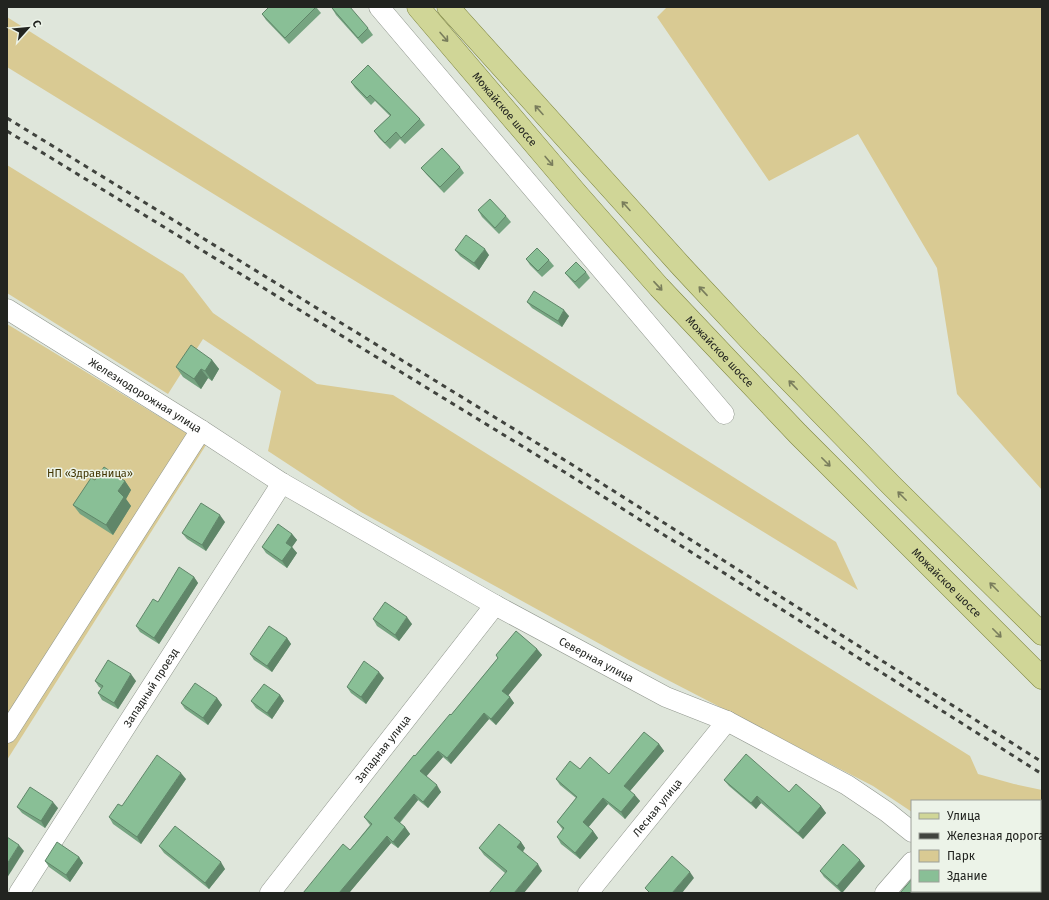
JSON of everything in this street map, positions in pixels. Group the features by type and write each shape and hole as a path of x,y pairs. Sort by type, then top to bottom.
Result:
{"main road":[{"name":"Можайское шоссе","path":"418,7 632,257 728,361 798,434 1042,678"},
{"path":"448,7 680,266 820,413 1042,634"}],"street":[{"path":"379,7 724,414"},
{"name":"Железнодорожная улица","path":"7,309 201,430 282,483"},
{"path":"7,733 201,430"},
{"name":"Северная улица","path":"282,483 495,605 666,697 726,721 847,785 887,812 911,831"},
{"name":"Западный проезд","path":"19,893 282,483"},
{"name":"Западная улица","path":"270,893 495,605"},
{"name":"Лесная улица","path":"588,893 726,721"},
{"path":"885,893 911,863"}],"green space":[{"path":"667,7 1042,7 1042,490 957,394 937,268 858,134 769,181 657,17"},
{"path":"7,17 836,542 858,590 7,67"},
{"path":"7,165 183,274 213,313 317,384 393,395 970,756 978,774 1042,790 1042,893 1016,892 1041,892 1041,800 911,800 911,811 873,786 629,660 361,512 268,451 281,391 203,339 168,394 7,293"},
{"name":"НП «Здравница»","path":"7,324 206,445 7,760"}],"building":[{"path":"269,7 316,7 285,38 262,14"},
{"path":"350,7 368,28 358,38 332,8"},
{"path":"368,65 420,119 401,138 396,132 385,143 374,131 391,115 370,95 367,98 351,82"},
{"path":"442,148 460,167 440,187 421,168"},
{"path":"490,199 506,216 495,228 478,210"},
{"path":"466,235 485,249 474,263 455,250"},
{"path":"537,248 549,260 538,271 526,259"},
{"path":"576,262 586,272 575,282 565,273"},
{"path":"534,291 564,310 558,321 527,302"},
{"path":"191,345 212,360 205,371 201,369 194,379 176,367"},
{"path":"104,467 125,481 118,491 124,497 106,525 73,505 91,478 95,480"},
{"path":"201,503 220,515 202,545 182,533"},
{"path":"278,524 292,534 286,543 292,547 282,561 262,547"},
{"path":"179,567 194,577 154,638 136,626 153,599 158,602"},
{"path":"385,602 407,617 395,635 373,619"},
{"path":"269,626 287,638 267,666 250,654"},
{"path":"516,631 537,649 502,691 510,697 491,719 484,713 447,758 438,751 420,771 437,785 423,802 414,794 394,818 405,827 393,842 387,836 339,893 303,893 343,844 350,850 372,824 364,817 414,755 415,756 450,714 451,715 498,658 496,655"},
{"path":"108,660 131,674 114,703 98,693 103,686 95,681"},
{"path":"364,661 379,672 361,697 347,687"},
{"path":"195,683 217,698 203,718 181,703"},
{"path":"264,684 280,695 267,713 251,701"},
{"path":"644,732 659,744 624,786 635,795 621,812 603,798 583,822 593,831 575,853 557,837 564,828 557,822 577,797 556,779 570,761 580,769 590,757 609,774"},
{"path":"746,754 789,792 796,784 821,806 798,833 757,796 751,803 724,780"},
{"path":"157,755 181,773 137,837 109,817 118,804 122,806"},
{"path":"30,787 53,802 41,821 17,807"},
{"path":"499,824 521,842 517,847 538,864 514,893 489,893 507,871 479,848"},
{"path":"175,826 221,862 205,883 159,846"},
{"path":"7,837 19,845 7,864"},
{"path":"57,842 79,857 66,875 45,861"},
{"path":"843,844 860,860 837,886 820,871"},
{"path":"672,856 690,872 672,893 650,893 645,888"},
{"path":"911,880 911,892 932,893 900,893"}],"railway":[{"path":"7,118 571,464 1042,762"},
{"path":"7,131 566,473 1042,774"}]}
